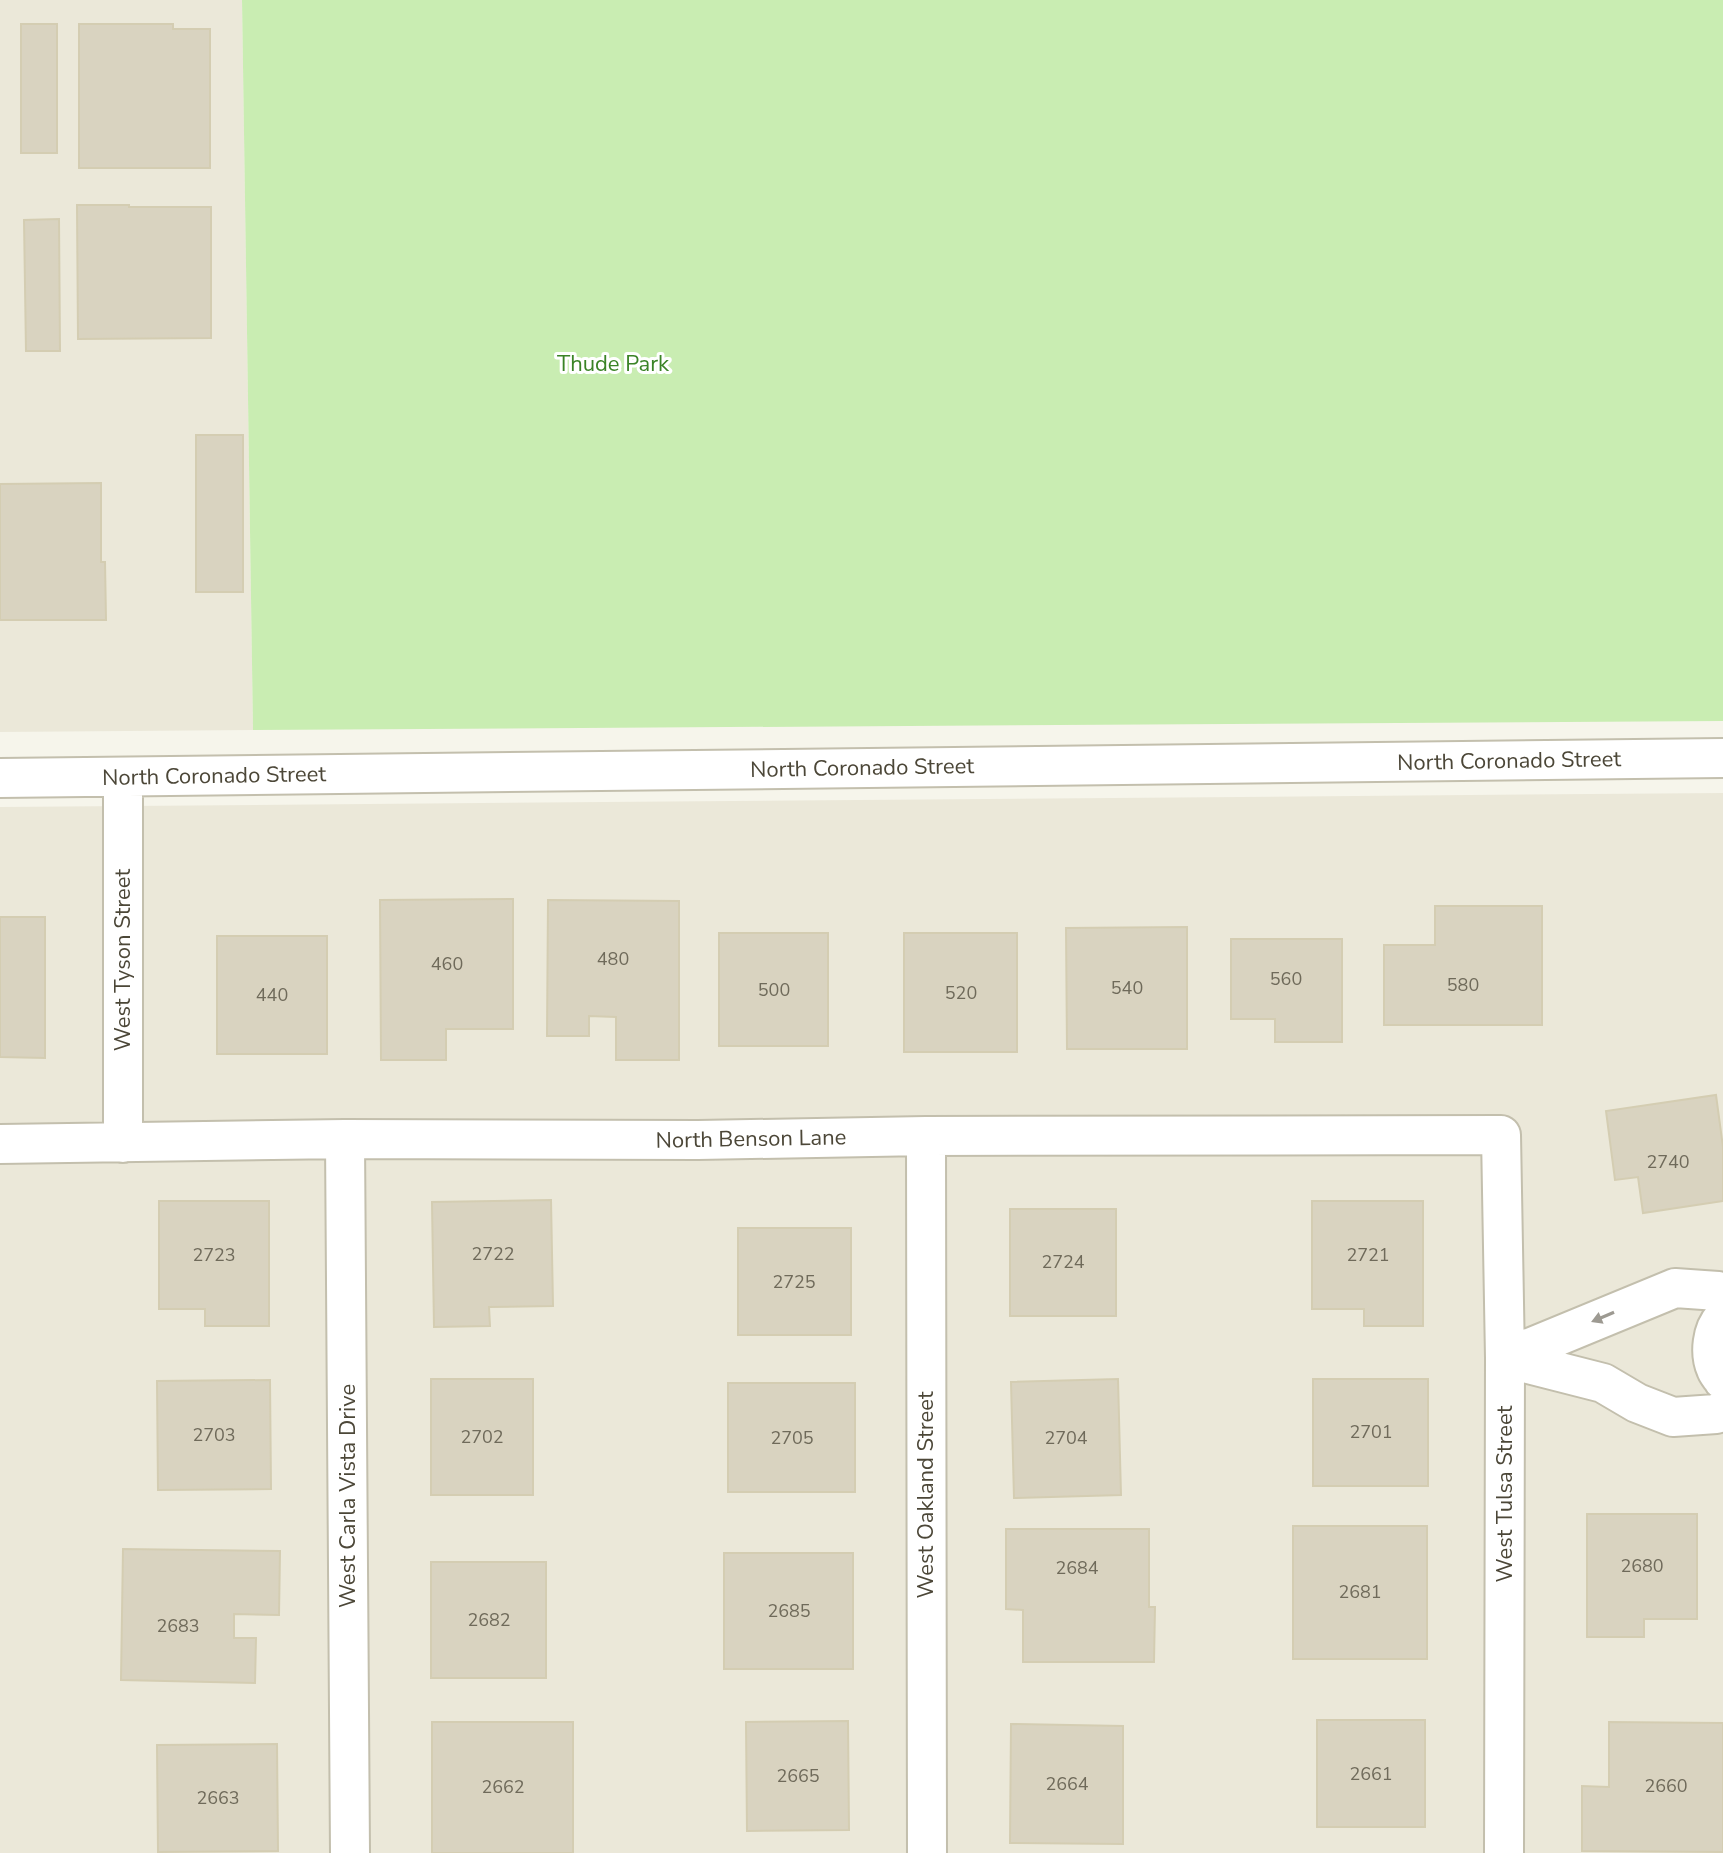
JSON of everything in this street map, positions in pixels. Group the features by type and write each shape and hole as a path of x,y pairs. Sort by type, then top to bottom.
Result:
{"street":[{"name":"North Coronado Street","path":"0,778 1723,758"},
{"name":"West Tyson Street","path":"123,777 123,1143"},
{"name":"North Benson Lane","path":"0,1144 345,1139 1501,1135"},
{"name":"West Tulsa Street","path":"1501,1135 1505,1358 1504,1853"},
{"name":"West Oakland Street","path":"926,1136 927,1853"},
{"name":"West Carla Vista Drive","path":"345,1139 350,1853"},
{"path":"1505,1358 1675,1288 1723,1293"},
{"path":"1723,1318 1716,1325 1712,1345 1715,1368 1723,1380"},
{"path":"1505,1358 1603,1383 1637,1403 1673,1417 1716,1414 1723,1410"}],"shaded area":[{"path":"0,0 242,0 253,730 0,732"},
{"path":"1723,793 1723,1853 0,1853 0,807"}],"green space":[{"name":"Thude Park","path":"242,0 1723,0 1723,721 253,730"}],"building":[{"path":"21,24 57,24 57,153 21,153"},
{"path":"79,24 173,24 173,29 210,29 210,168 79,168"},
{"path":"77,205 211,207 211,338 78,339"},
{"path":"59,219 60,351 26,351 24,220"},
{"path":"196,435 243,435 243,592 196,592"},
{"path":"101,483 101,562 105,562 106,620 0,620 0,484"},
{"path":"513,899 513,1029 446,1029 446,1060 381,1060 380,900"},
{"path":"548,900 679,901 679,1060 616,1060 616,1017 589,1016 589,1036 547,1036"},
{"path":"1435,906 1542,906 1542,1025 1384,1025 1384,945 1435,945"},
{"path":"0,917 45,917 45,1058 0,1057"},
{"path":"1187,927 1187,1049 1067,1049 1066,928"},
{"path":"719,933 828,933 828,1046 719,1046"},
{"path":"904,933 1017,933 1017,1052 904,1052"},
{"path":"217,936 327,936 327,1054 217,1054"},
{"path":"1231,939 1342,939 1342,1042 1275,1042 1275,1019 1231,1019"},
{"path":"1716,1095 1723,1147 1723,1201 1643,1213 1638,1177 1615,1180 1606,1111"},
{"path":"551,1200 553,1306 489,1307 490,1326 434,1327 432,1202"},
{"path":"159,1201 269,1201 269,1326 205,1326 205,1309 159,1309"},
{"path":"1312,1201 1423,1201 1423,1326 1364,1326 1364,1309 1312,1309"},
{"path":"1010,1209 1116,1209 1116,1316 1010,1316"},
{"path":"738,1228 851,1228 851,1335 738,1335"},
{"path":"431,1379 533,1379 533,1495 431,1495"},
{"path":"1118,1379 1121,1495 1014,1498 1011,1382"},
{"path":"1313,1379 1428,1379 1428,1486 1313,1486"},
{"path":"270,1380 271,1489 158,1490 157,1381"},
{"path":"728,1383 855,1383 855,1492 728,1492"},
{"path":"1587,1514 1697,1514 1697,1619 1644,1619 1644,1637 1587,1637"},
{"path":"1293,1526 1427,1526 1427,1659 1293,1659"},
{"path":"1006,1529 1149,1529 1149,1607 1155,1607 1154,1662 1023,1662 1023,1610 1006,1609"},
{"path":"123,1549 280,1551 279,1615 234,1614 234,1638 256,1638 255,1683 121,1680"},
{"path":"724,1553 853,1553 853,1669 724,1669"},
{"path":"431,1562 546,1562 546,1678 431,1678"},
{"path":"1317,1720 1425,1720 1425,1827 1317,1827"},
{"path":"848,1721 849,1830 747,1831 746,1722"},
{"path":"432,1722 573,1722 573,1853 432,1853"},
{"path":"1609,1722 1723,1723 1723,1852 1582,1851 1582,1786 1609,1787"},
{"path":"1011,1724 1123,1726 1123,1844 1010,1843"},
{"path":"277,1744 278,1851 158,1852 157,1745"}]}
